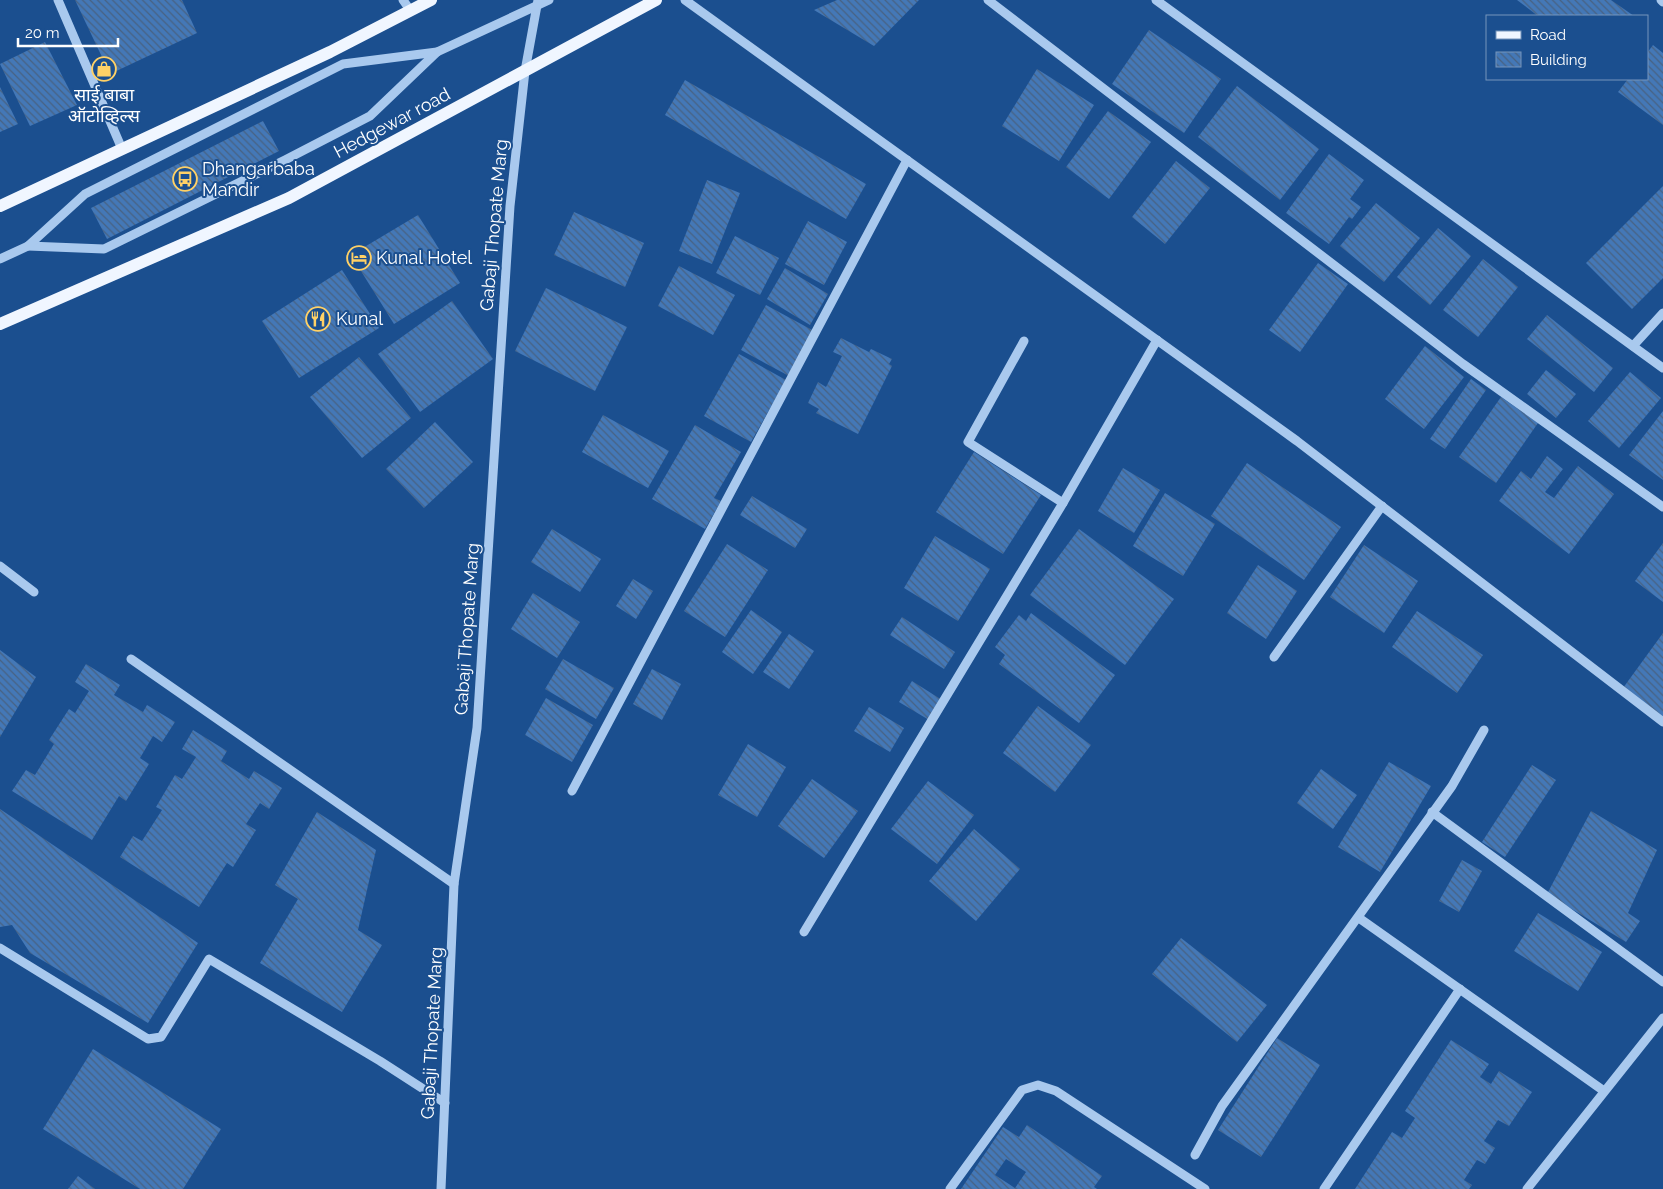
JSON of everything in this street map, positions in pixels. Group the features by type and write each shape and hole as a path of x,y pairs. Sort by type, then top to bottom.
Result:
{"main road":[{"path":"0,206 330,52 406,5 431,0"},
{"name":"Hedgewar road","path":"0,324 289,198 656,0"}],"street":[{"path":"58,0 122,149"},
{"path":"28,246 104,249 370,116 437,52 538,3 549,0"},
{"path":"686,0 1297,441 1663,722"},
{"path":"988,0 1463,364 1663,507"},
{"path":"1156,0 1663,368"},
{"name":"Gabaji Thopate Marg","path":"441,1189 454,884 477,728 510,206 525,71 538,3"},
{"path":"0,259 28,246 86,194 343,64 437,52"},
{"path":"572,791 907,160"},
{"path":"1633,346 1663,313"},
{"path":"804,932 1063,503 1157,340"},
{"path":"1024,341 968,442 1063,503"},
{"path":"1274,657 1382,506"},
{"path":"0,566 34,592"},
{"path":"130,659 454,884"},
{"path":"1195,1155 1222,1106 1359,918 1452,786 1484,730"},
{"path":"1432,812 1663,982"},
{"path":"1359,918 1604,1091"},
{"path":"0,948 148,1039 161,1037 209,959 380,1061 445,1103"},
{"path":"1324,1189 1460,989"},
{"path":"1527,1189 1663,1018"},
{"path":"950,1189 1022,1090 1038,1085 1056,1091 1205,1189"}],"building":[{"path":"75,0 182,0 197,33 110,74"},
{"path":"837,0 919,0 874,46 814,10"},
{"path":"1517,0 1611,0 1633,15 1537,15"},
{"path":"1149,30 1221,79 1184,133 1112,84"},
{"path":"45,42 77,105 30,126 0,64"},
{"path":"1653,45 1663,53 1663,125 1618,92 1627,80 1648,80 1648,52"},
{"path":"1037,69 1094,105 1059,161 1002,126"},
{"path":"685,80 866,184 846,219 665,115"},
{"path":"1237,86 1319,149 1280,200 1198,137"},
{"path":"0,87 18,124 0,132"},
{"path":"1108,111 1151,142 1109,199 1066,167"},
{"path":"263,121 279,151 107,239 91,208"},
{"path":"1329,154 1364,180 1350,199 1361,207 1352,219 1349,217 1329,244 1286,213"},
{"path":"1176,161 1210,188 1165,244 1132,217"},
{"path":"707,180 740,193 712,264 679,251"},
{"path":"1663,186 1663,278 1632,309 1586,263"},
{"path":"1376,203 1420,238 1384,282 1340,246"},
{"path":"574,212 644,243 625,287 554,255"},
{"path":"418,215 460,283 394,324 351,255"},
{"path":"808,221 847,242 824,285 785,264"},
{"path":"1438,228 1471,256 1430,305 1397,277"},
{"path":"735,236 779,258 760,295 716,273"},
{"path":"1483,259 1518,287 1478,337 1443,310"},
{"path":"1318,263 1348,284 1300,352 1269,330"},
{"path":"679,266 735,295 713,335 658,306"},
{"path":"785,268 828,294 810,325 767,299"},
{"path":"342,270 379,328 299,378 262,321"},
{"path":"546,288 627,327 595,391 515,351"},
{"path":"452,301 493,359 420,412 378,354"},
{"path":"766,305 814,331 789,376 741,350"},
{"path":"1547,315 1613,368 1594,392 1527,339"},
{"path":"841,338 869,352 871,349 892,359 889,364 892,366 858,434 816,413 819,409 808,403 818,382 826,387 842,356 833,352"},
{"path":"1425,346 1464,377 1424,429 1385,399"},
{"path":"739,354 786,380 751,442 704,416"},
{"path":"359,357 411,418 362,458 310,397"},
{"path":"1546,370 1576,394 1556,418 1527,394"},
{"path":"1630,372 1661,398 1619,448 1588,421"},
{"path":"1471,379 1486,390 1445,449 1430,439"},
{"path":"1501,397 1538,423 1496,483 1459,457"},
{"path":"1663,411 1663,480 1629,455"},
{"path":"603,415 669,451 648,488 582,452"},
{"path":"435,422 473,462 424,508 386,469"},
{"path":"695,425 741,452 714,498 721,501 705,529 652,499"},
{"path":"974,452 1041,495 1003,554 936,512"},
{"path":"1547,456 1563,469 1545,492 1554,498 1578,466 1614,494 1569,554 1499,501 1521,471 1531,479"},
{"path":"1247,463 1341,527 1304,580 1211,516"},
{"path":"1123,468 1160,490 1134,533 1098,511"},
{"path":"1165,493 1215,524 1183,576 1133,546"},
{"path":"752,496 807,529 795,548 740,515"},
{"path":"552,529 601,559 580,592 531,562"},
{"path":"1079,529 1174,599 1125,665 1030,595"},
{"path":"935,536 990,569 958,621 904,588"},
{"path":"1663,543 1663,602 1635,581"},
{"path":"727,544 768,570 725,637 684,611"},
{"path":"1364,545 1418,581 1384,633 1330,597"},
{"path":"1258,565 1297,591 1266,639 1227,613"},
{"path":"633,579 653,591 636,619 616,606"},
{"path":"533,593 580,622 557,658 511,629"},
{"path":"751,610 782,632 753,674 722,652"},
{"path":"1417,611 1483,655 1457,693 1392,647"},
{"path":"1031,613 1115,675 1079,723 999,664 1005,655 995,647 1019,615 1026,621"},
{"path":"902,617 955,652 944,669 890,635"},
{"path":"1663,633 1663,717 1623,688"},
{"path":"789,634 814,651 789,689 763,672"},
{"path":"0,650 36,677 0,737"},
{"path":"563,659 614,688 596,719 545,689"},
{"path":"86,664 120,685 114,695 143,712 147,705 175,722 162,742 153,736 140,758 149,764 126,801 119,796 92,840 12,791 26,770 35,775 54,744 49,740 69,709 75,713 89,691 75,682"},
{"path":"652,669 681,684 662,720 633,704"},
{"path":"912,681 942,700 929,720 899,702"},
{"path":"546,698 593,725 572,762 525,735"},
{"path":"1038,706 1091,745 1055,792 1003,753"},
{"path":"869,707 904,728 890,752 854,731"},
{"path":"193,730 227,751 221,761 249,779 254,771 282,788 269,809 260,803 246,824 256,830 233,867 227,863 199,907 120,857 133,836 142,841 162,810 156,807 175,775 182,779 196,757 182,749"},
{"path":"748,744 786,767 757,817 718,795"},
{"path":"1389,762 1431,786 1380,872 1338,847"},
{"path":"1532,765 1556,780 1505,857 1482,842"},
{"path":"1321,769 1357,795 1333,829 1297,803"},
{"path":"812,779 858,811 824,858 778,826"},
{"path":"928,781 974,815 937,864 891,829"},
{"path":"0,809 198,943 148,1023 30,953 12,925 0,927"},
{"path":"1591,811 1657,850 1628,913 1640,921 1626,942 1547,894"},
{"path":"317,812 376,850 358,930 382,945 342,1012 260,963 298,899 275,885"},
{"path":"974,829 1020,869 976,921 929,881"},
{"path":"1462,860 1482,871 1459,912 1439,901"},
{"path":"1538,913 1602,952 1578,991 1514,951"},
{"path":"1181,938 1267,1005 1237,1042 1152,974"},
{"path":"1277,1038 1320,1065 1261,1157 1218,1130"},
{"path":"1451,1040 1489,1064 1480,1077 1491,1084 1499,1071 1532,1092 1509,1126 1498,1120 1484,1141 1495,1148 1485,1164 1477,1160 1464,1180 1472,1185 1469,1189 1355,1189 1392,1132 1402,1138 1415,1118 1405,1111"},
{"path":"93,1049 221,1129 183,1189 140,1189 43,1129"},
{"path":"1027,1125 1102,1176 1094,1187 1097,1189 961,1189 1003,1127 1019,1137","holes":["1006,1159 1026,1172 1015,1188 995,1175"]},
{"path":"78,1176 95,1189 68,1189"}],"place":[{"name":"साई बाबा ऑटोव्हिल्स","path":"104,69"},
{"name":"Dhangarbaba Mandir","path":"185,179"},
{"name":"Kunal Hotel","path":"359,258"},
{"name":"Kunal","path":"318,319"}]}
